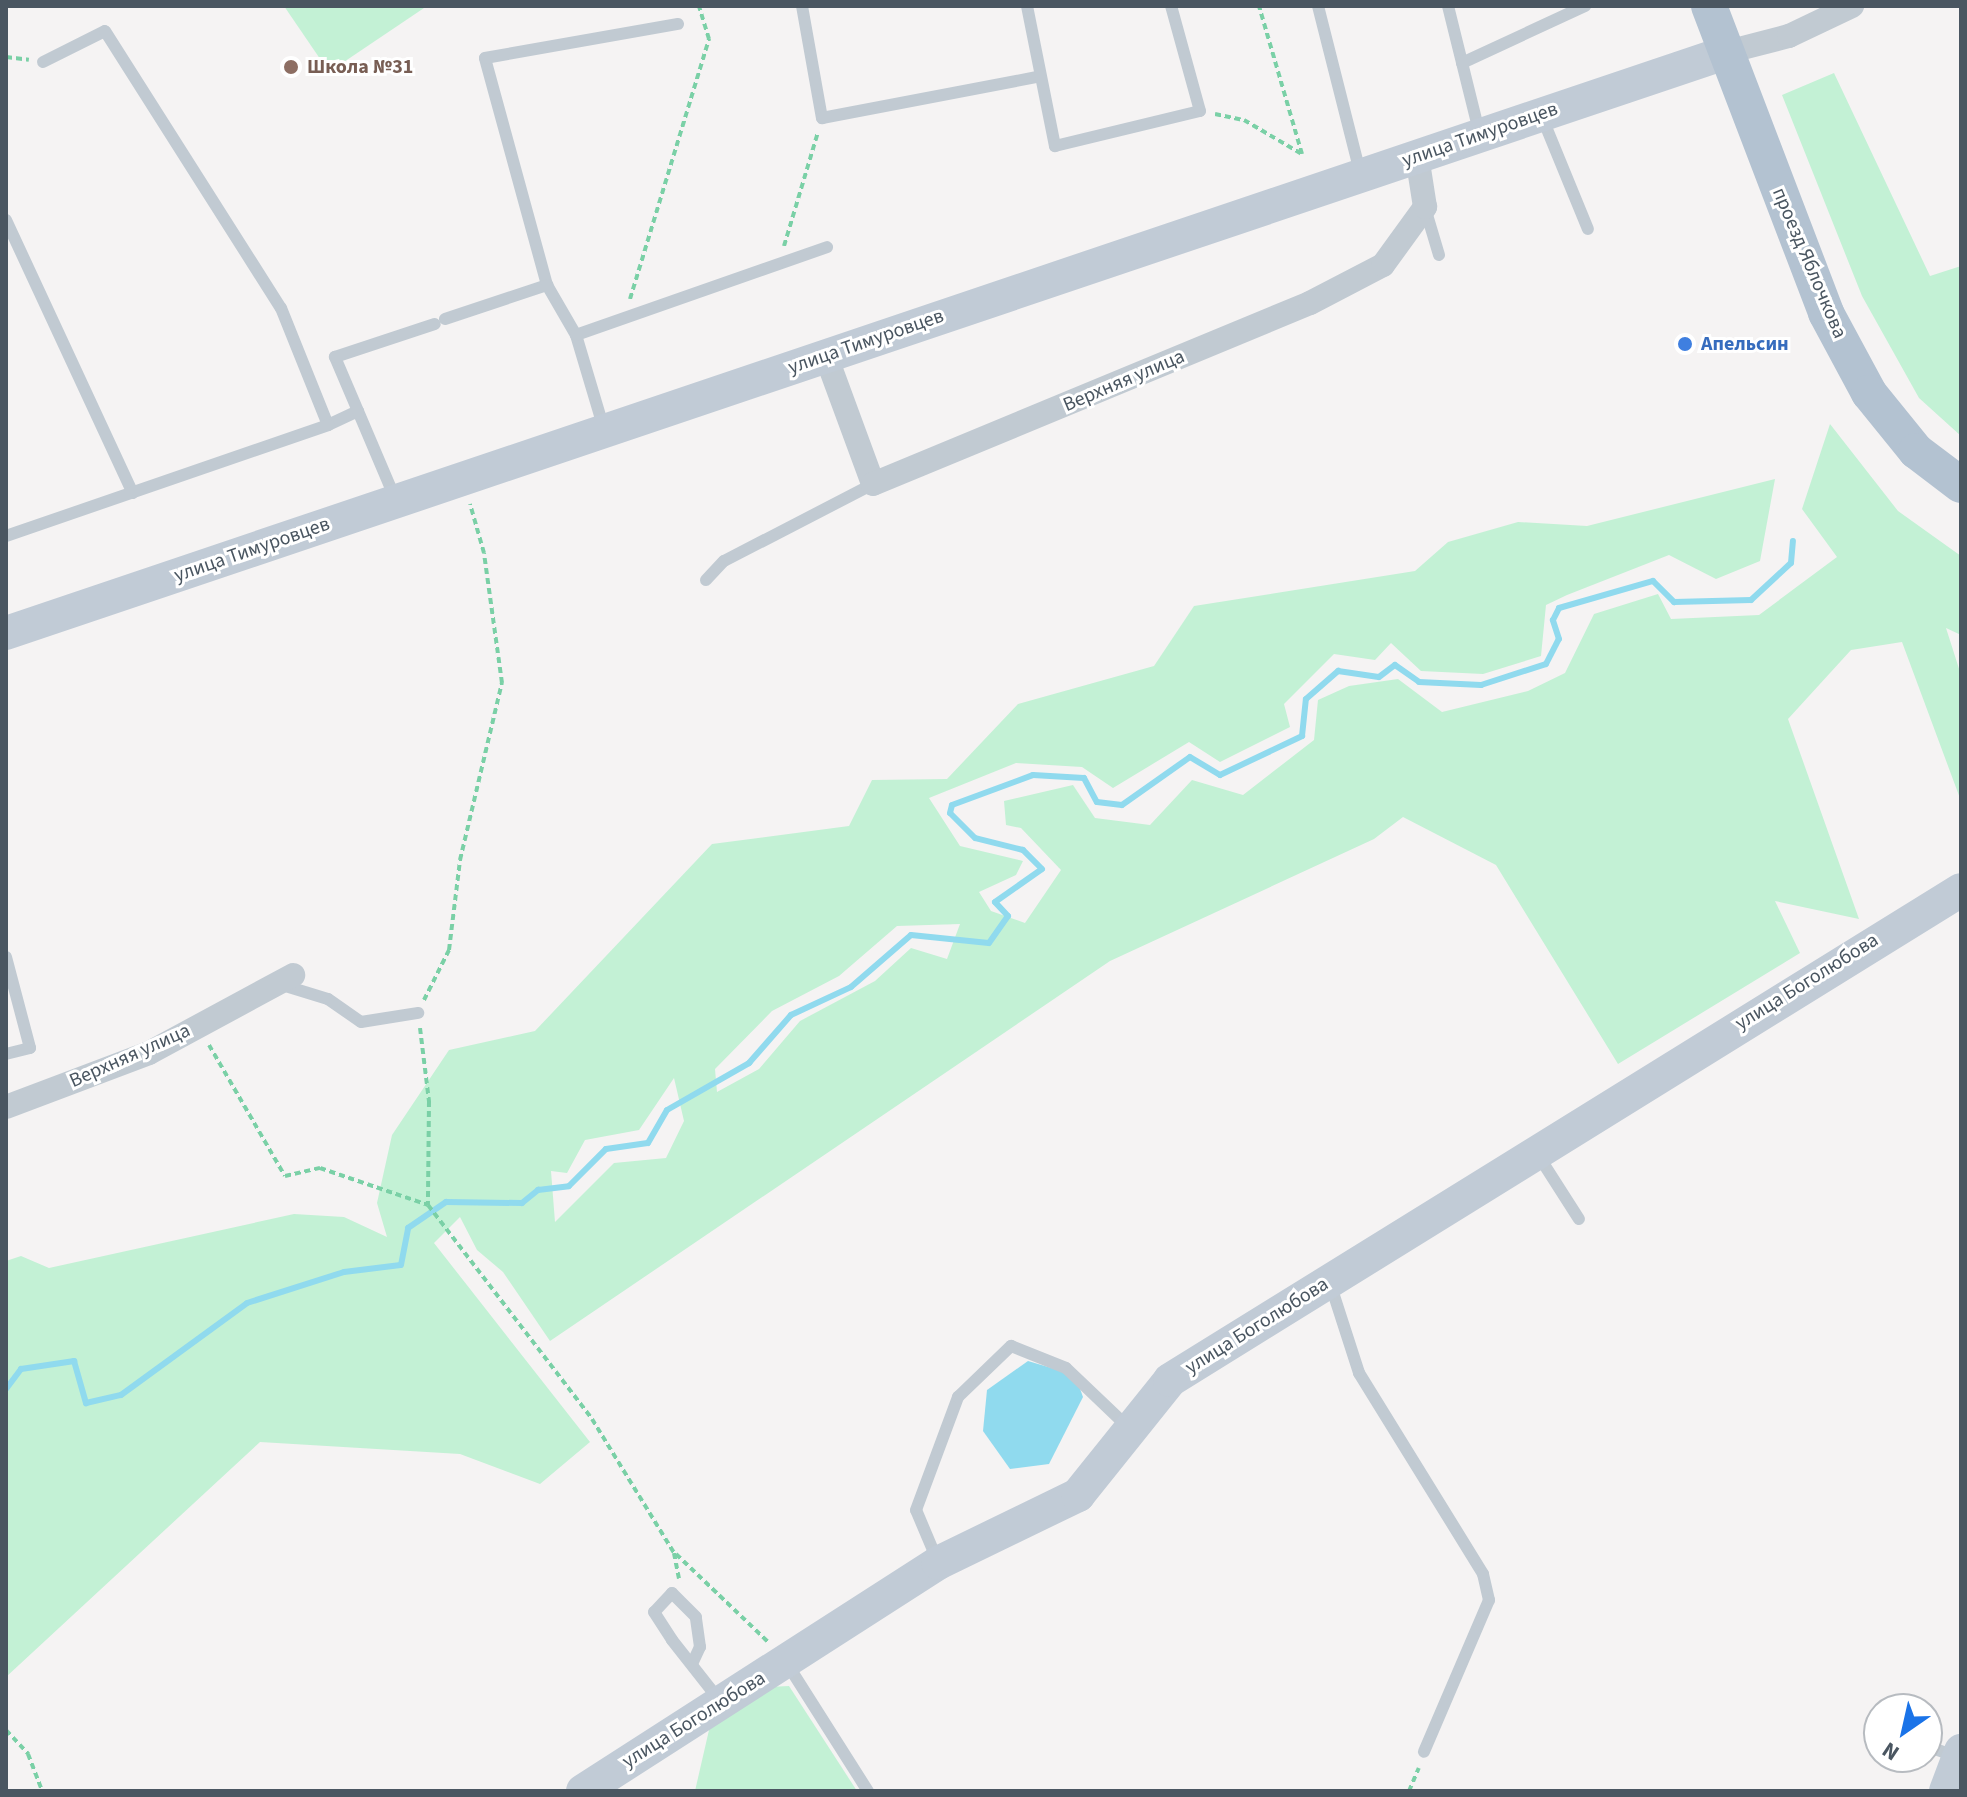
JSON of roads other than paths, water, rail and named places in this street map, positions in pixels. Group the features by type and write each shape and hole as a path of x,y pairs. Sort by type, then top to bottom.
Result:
{"main road":[{"name":"проезд Яблочкова","path":"1709,6 1840,340 1869,393 1916,451 1961,485"}],"street":[{"path":"1727,52 1789,36 1852,6"},
{"name":"улица Тимуровцев","path":"7,623 397,501 1727,52"},
{"path":"1417,156 1425,207"},
{"name":"Верхняя улица","path":"873,484 1310,303 1383,265 1425,207"},
{"path":"826,356 873,484"},
{"name":"улица Боголюбова","path":"583,1791 938,1563 1078,1495 1128,1427 1170,1380 1961,890"},
{"name":"Верхняя улица","path":"6,1107 198,1026 285,979"},
{"path":"1946,1791 1960,1754"}],"lane":[{"path":"802,6 822,118 1037,77"},
{"path":"1027,6 1037,77 1055,146 1200,111 1171,6"},
{"path":"1318,6 1361,175"},
{"path":"1448,6 1480,135"},
{"path":"1462,63 1585,6"},
{"path":"605,431 576,335 547,285 485,58 678,24"},
{"path":"43,62 105,31 281,308 328,425"},
{"path":"1541,114 1588,229"},
{"path":"1425,207 1439,255"},
{"path":"6,220 133,493"},
{"path":"576,335 827,247"},
{"path":"397,501 335,357 547,285"},
{"path":"6,536 328,425 358,411"},
{"path":"706,580 724,561 873,484"},
{"path":"6,957 30,1048 6,1054"},
{"path":"285,979 328,999 361,1022 418,1013"},
{"path":"1536,1152 1579,1219"},
{"path":"1329,1281 1359,1373 1483,1574 1489,1600 1424,1752"},
{"path":"938,1563 916,1510 958,1397 1011,1346 1066,1368 1128,1427"},
{"path":"692,1664 700,1647 696,1617 682,1597 672,1593 654,1612 692,1664 720,1701"},
{"path":"784,1660 868,1791"}],"water":[{"path":"1028,1361 1075,1375 1083,1397 1049,1464 1010,1469 983,1431 987,1390"}],"waterway":[{"path":"6,1389 21,1369 74,1361 86,1403 121,1395 247,1303 344,1272 401,1265 408,1228 446,1202 522,1203 538,1190 569,1186 606,1149 648,1143 667,1110 749,1063 791,1015 851,987 911,935 989,943 1008,916 995,902 1042,869 1023,850 975,838 950,813 952,805 1033,775 1084,778 1097,802 1122,805 1190,757 1220,775 1302,736 1306,699 1338,671 1379,677 1395,665 1419,682 1481,685 1546,664 1559,639 1553,620 1559,608 1653,581 1674,602 1751,600 1791,563 1793,541"}],"place":[{"name":"Школа №31","path":"291,67"},
{"name":"Апельсин","path":"1685,344"}]}
